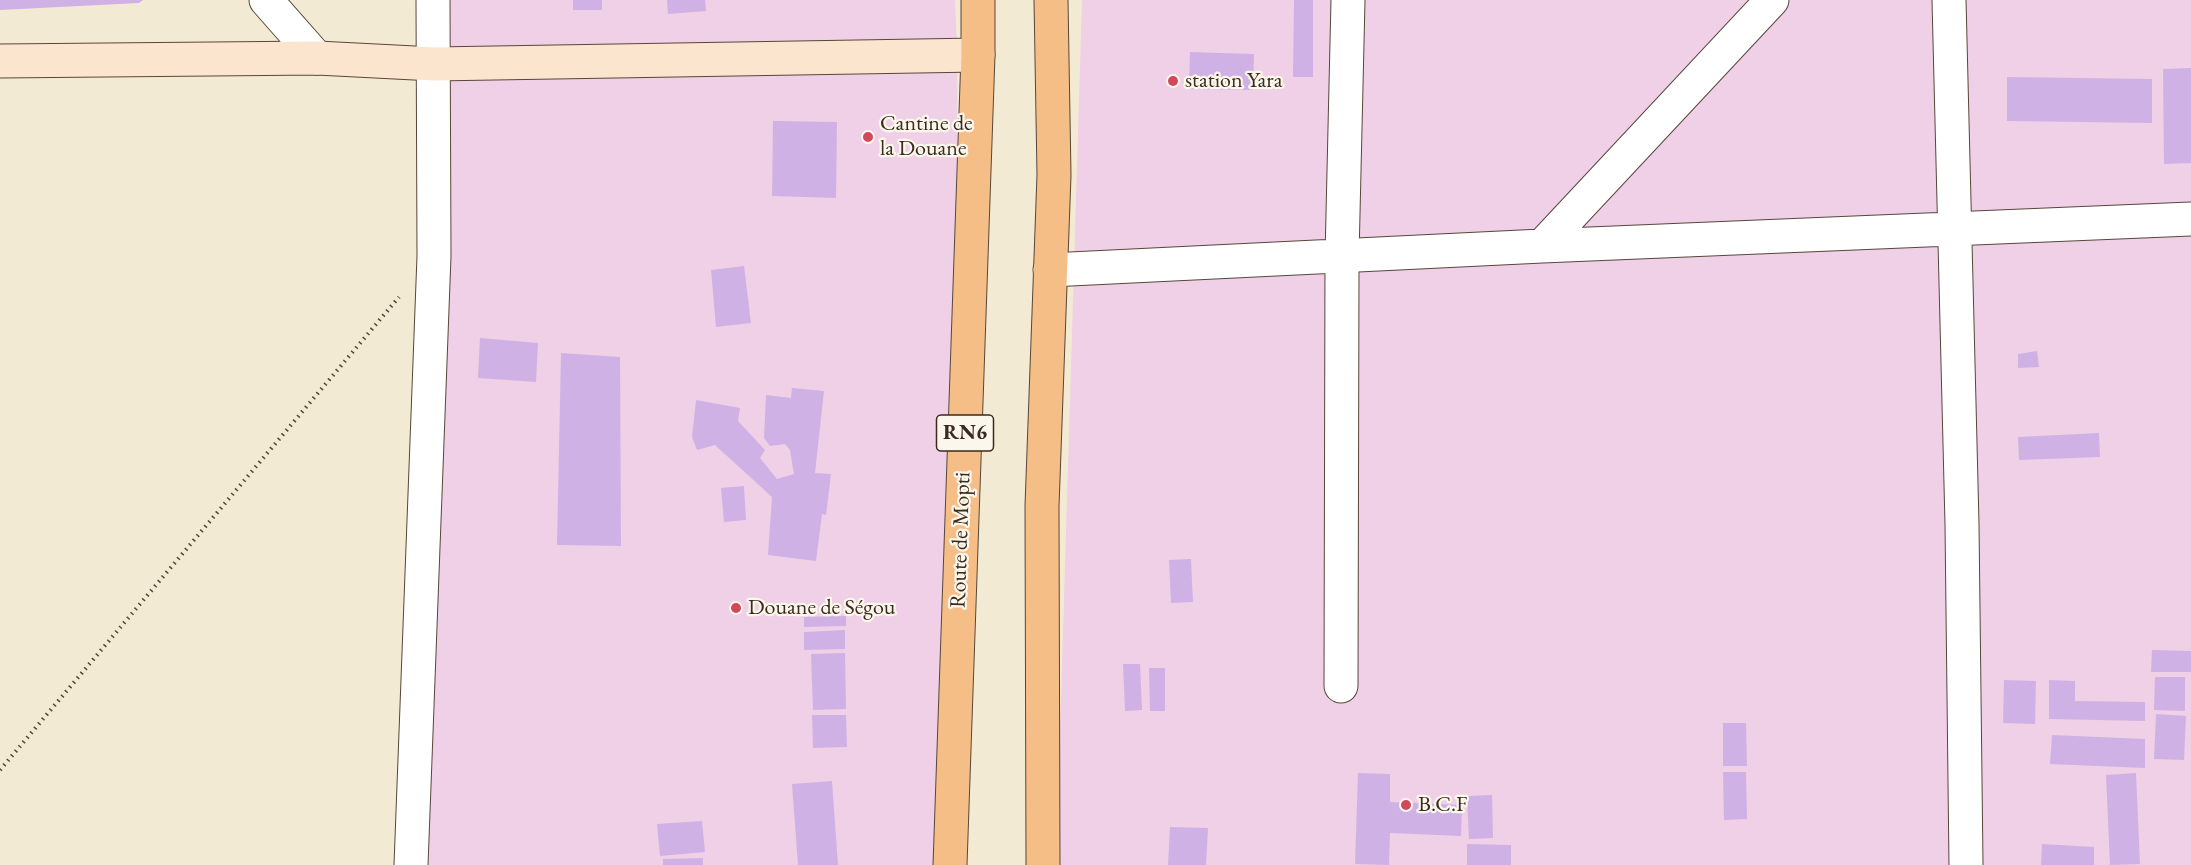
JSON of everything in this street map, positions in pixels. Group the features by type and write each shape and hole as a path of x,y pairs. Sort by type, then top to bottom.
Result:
{"highway":[{"name":"Route de Mopti","path":"950,865 978,0"},
{"path":"1043,865 1042,506 1054,175 1053,7"}],"street":[{"path":"266,0 317,58"},
{"path":"411,865 434,256 433,0"},
{"path":"1341,686 1342,257 1348,0"},
{"path":"1542,246 1772,0"},
{"path":"1949,0 1962,524 1966,865"},
{"path":"0,61 317,58 434,64 978,54"},
{"path":"1050,270 1542,246 2191,219"}],"path":[{"path":"0,770 434,256"}],"shaded area":[{"path":"433,0 955,0 960,865 411,865"},
{"path":"1082,0 2191,0 2191,865 1056,865"}],"building":[{"path":"0,0 143,0 139,3 0,10"},
{"path":"573,0 602,0 602,10 573,10"},
{"path":"667,0 705,0 706,11 668,14"},
{"path":"1294,0 1313,0 1313,77 1293,77"},
{"path":"1190,52 1254,54 1253,90 1189,89"},
{"path":"2191,68 2191,163 2164,164 2163,69"},
{"path":"2007,77 2152,79 2152,123 2007,121"},
{"path":"773,121 837,122 836,198 772,196"},
{"path":"744,266 751,323 716,327 711,270"},
{"path":"480,338 538,343 536,382 478,378"},
{"path":"2037,351 2039,367 2018,368 2018,354"},
{"path":"561,353 620,357 621,546 557,545"},
{"path":"792,388 824,391 815,473 831,474 826,515 822,514 816,561 768,555 772,497 715,445 697,450 692,437 696,400 740,408 738,421 765,450 760,458 777,479 794,474 790,450 785,444 770,446 764,438 766,395 791,398"},
{"path":"2099,433 2100,457 2019,460 2018,437"},
{"path":"744,486 746,520 724,522 721,488"},
{"path":"1191,559 1193,602 1171,603 1169,560"},
{"path":"846,616 846,626 804,627 804,617"},
{"path":"845,630 845,649 804,650 804,632"},
{"path":"2152,650 2191,651 2191,672 2151,672"},
{"path":"845,653 846,709 813,710 811,654"},
{"path":"1123,664 1140,664 1142,710 1125,711"},
{"path":"1149,668 1165,668 1165,711 1150,711"},
{"path":"2155,677 2185,677 2185,711 2154,710"},
{"path":"2004,680 2036,681 2035,724 2003,723"},
{"path":"2049,680 2075,681 2075,701 2145,702 2145,721 2049,719"},
{"path":"2156,714 2186,716 2184,760 2154,759"},
{"path":"812,715 846,715 847,747 813,748"},
{"path":"1723,723 1746,723 1747,766 1723,766"},
{"path":"2052,735 2145,739 2145,768 2050,764"},
{"path":"1723,772 1746,772 1747,819 1724,820"},
{"path":"1358,773 1390,774 1390,802 1462,805 1461,836 1390,833 1389,865 1355,864"},
{"path":"2136,773 2140,864 2110,865 2106,775"},
{"path":"832,781 838,865 798,865 792,784"},
{"path":"1492,795 1493,838 1469,839 1467,796"},
{"path":"702,821 705,852 660,856 657,824"},
{"path":"1170,827 1208,828 1206,865 1168,865"},
{"path":"1467,844 1511,845 1511,865 1467,865"},
{"path":"2042,844 2094,847 2094,865 2041,865"},
{"path":"703,858 703,865 663,865 663,859"}],"place":[{"name":"station Yara","path":"1173,81"},
{"name":"Cantine de la Douane","path":"868,137"},
{"name":"Douane de Ségou","path":"736,608"},
{"name":"B.C.F","path":"1406,805"}]}
